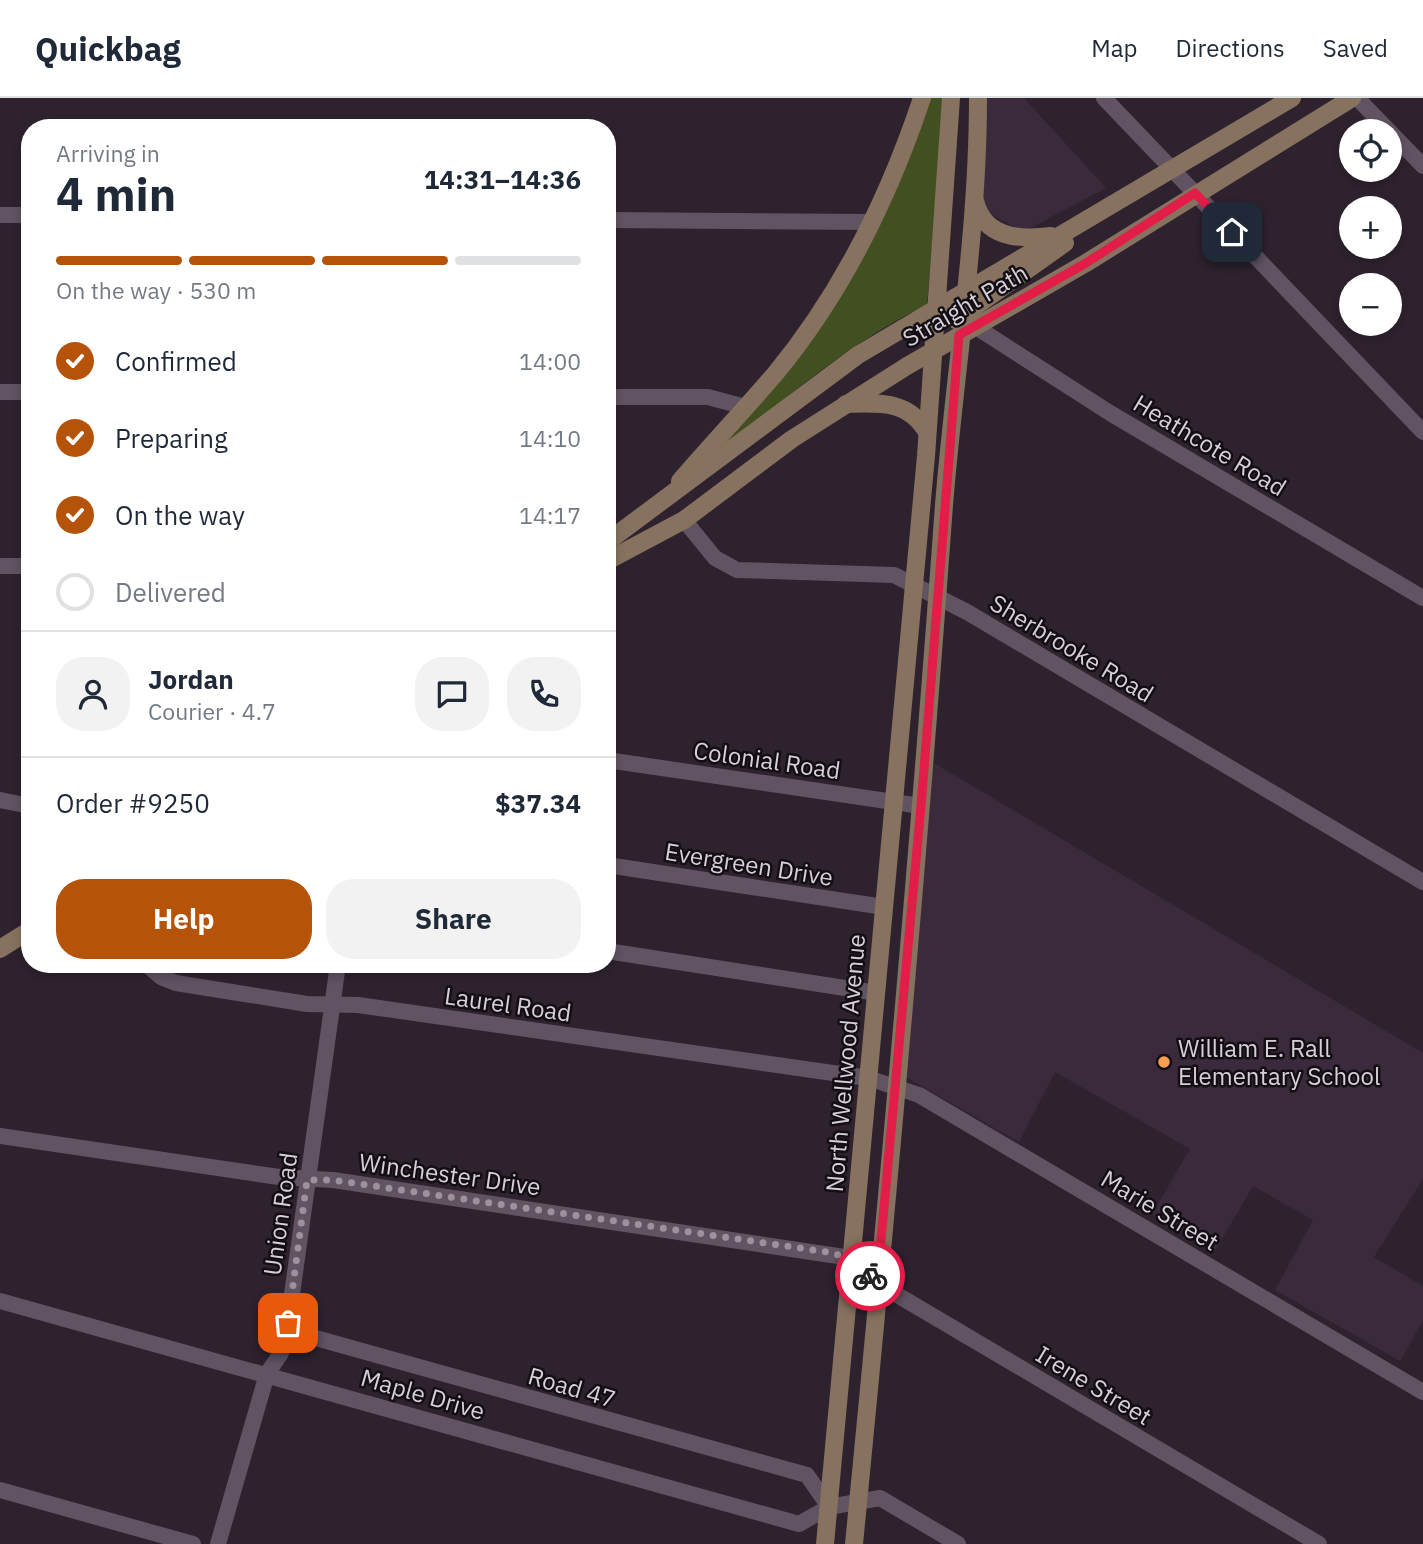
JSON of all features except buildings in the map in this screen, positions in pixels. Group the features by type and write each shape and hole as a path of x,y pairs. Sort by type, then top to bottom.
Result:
{"main road":[{"path":"661,503 812,325 844,277 900,165 922,98"},
{"name":"North Wellwood Avenue","path":"825,1544 927,432 951,98"},
{"path":"854,1544 921,806 959,335 975,200 978,98"},
{"name":"Straight Path","path":"616,536 832,374 964,291 1292,98"},
{"name":"Straight Path","path":"616,556 684,520 792,439 846,404 933,350 1086,263 1195,193 1354,98"},
{"path":"975,200 985,222 1006,236 1025,239 1058,235"},
{"path":"933,350 942,335 961,315 1061,246 1099,211"},
{"path":"846,404 899,405 920,419 927,432"},
{"path":"0,949 21,936"}],"street":[{"path":"1104,98 1423,432"},
{"path":"1354,98 1376,119"},
{"path":"1402,144 1423,166"},
{"path":"0,215 21,215"},
{"path":"616,220 870,222"},
{"name":"Heathcote Road","path":"976,327 1110,412 1423,598"},
{"path":"0,392 21,392"},
{"path":"616,397 708,397 745,407"},
{"name":"Sherbrooke Road","path":"684,520 715,558 737,570 894,575 967,612 1423,882"},
{"path":"0,566 21,566"},
{"name":"Colonial Road","path":"616,761 921,806"},
{"path":"0,800 21,804"},
{"name":"Evergreen Drive","path":"616,866 884,907"},
{"path":"616,952 877,993"},
{"name":"Laurel Road","path":"156,973 176,983 307,1004 333,1003 868,1078"},
{"name":"Union Road","path":"218,1544 267,1374 281,1353 287,1330 337,973"},
{"name":"Marie Street","path":"868,1078 931,1102 1423,1392"},
{"name":"Winchester Drive","path":"0,1136 307,1180 333,1180 851,1258"},
{"name":"Irene Street","path":"851,1258 877,1283 1319,1544"},
{"name":"Maple Drive","path":"0,1301 799,1524 829,1507 880,1498 958,1544"},
{"name":"Road 47","path":"287,1330 807,1475 829,1507"},
{"path":"0,1490 192,1544"}],"shaded area":[{"path":"984,98 1024,98 1106,188 1023,232 982,209"},
{"name":"William E. Rall Elementary School","path":"932,762 1423,1053 1423,1179 1374,1257 1423,1286 1423,1321 1400,1361 1275,1290 1313,1220 1253,1186 1215,1251 1152,1214 1190,1149 1055,1072 1019,1142 904,1076"}],"green space":[{"path":"929,98 944,98 927,305 897,320 840,357 706,462 813,337"}],"way so far":[{"path":"288,1323 307,1180 333,1180 827,1252 851,1258 870,1276"}],"place":[{"name":"William E. Rall Elementary School","path":"1164,1062"}],"route":[{"path":"870,1276 877,1283 921,806 959,335 1086,263 1195,193 1232,232"}]}
